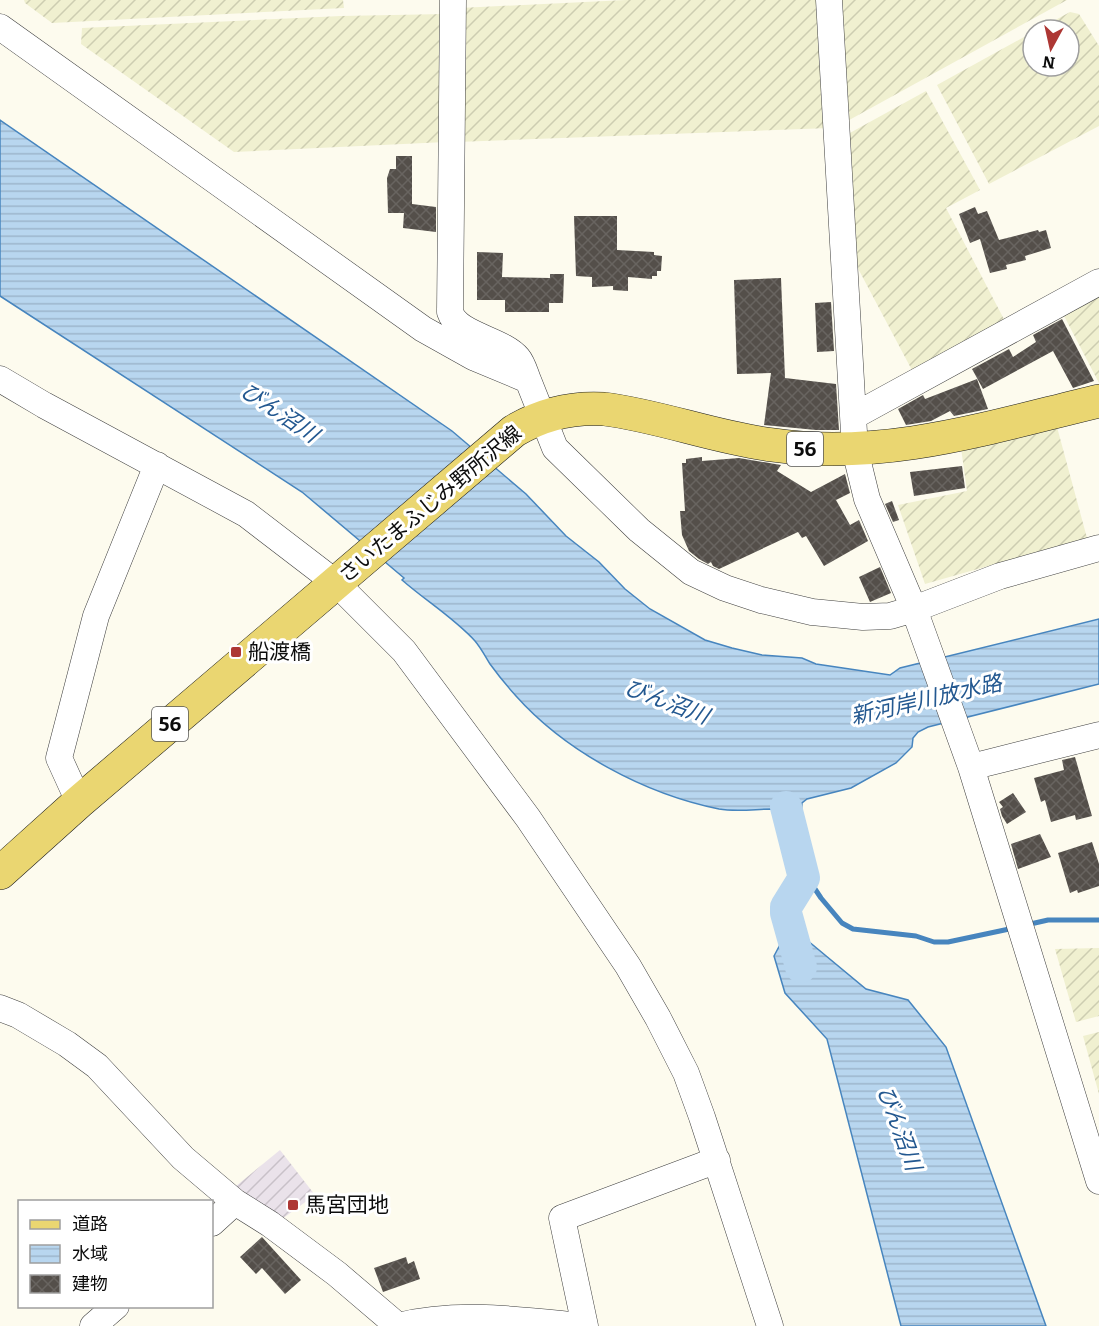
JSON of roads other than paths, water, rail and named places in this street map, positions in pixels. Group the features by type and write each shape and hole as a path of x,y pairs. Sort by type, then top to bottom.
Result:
{"main road":[{"name":"さいたまふじみ野所沢線","path":"0,873 79,802 514,431 544,416 577,409 604,409 772,445 855,450 898,446 936,439 1099,400"}],"street":[{"path":"453,0 450,312 455,322 519,358 555,448 639,530 691,572 725,588 761,600 812,612 863,617 890,616 918,620 1000,576 1099,548"},
{"path":"829,0 855,450 867,500 918,620 968,761 1099,1181"},
{"path":"0,27 423,329 473,357 528,380"},
{"path":"854,416 1099,282"},
{"path":"0,379 246,514 339,580 404,651 528,818 628,966 658,1018 686,1073 717,1160 770,1326"},
{"path":"79,802 59,758 96,616 157,465"},
{"path":"968,761 1099,735"},
{"path":"0,1008 67,1044 97,1066 183,1158 235,1202 270,1224 337,1274 398,1326 422,1320 461,1317 583,1326 562,1218 717,1160"},
{"path":"213,1221 235,1202"},
{"path":"93,1326 114,1308"}],"water":[{"name":"新河岸川放水路","path":"0,120 452,431 526,494 566,536 599,562 625,589 650,609 705,640 762,655 802,658 816,664 890,675 900,668 1099,619 1099,684 928,727 918,732 913,738 912,747 896,763 851,788 807,799 802,803 801,816 797,817 801,846 793,849 786,820 781,821 774,809 719,809 663,793 608,768 558,735 536,716 506,684 467,633 402,580 404,578 302,492 0,296"},
{"path":"790,926 866,989 908,1000 946,1047 1046,1326 901,1326 827,1039 785,993 774,956"}],"waterway":[{"name":"びん沼川","path":"786,807 804,878 786,907 801,967"},
{"path":"804,878 807,877 842,923 853,929 916,936 934,942 948,942 1014,928"},
{"path":"1026,925 1048,920 1099,920"}],"place":[{"name":"船渡橋","path":"236,652"},
{"name":"馬宮団地","path":"293,1205"}]}
